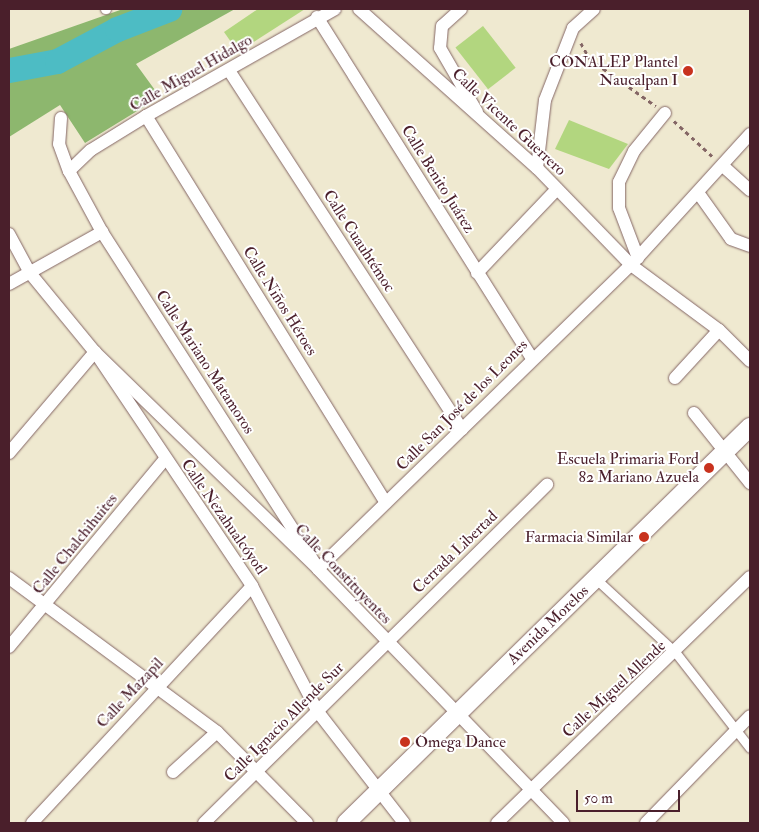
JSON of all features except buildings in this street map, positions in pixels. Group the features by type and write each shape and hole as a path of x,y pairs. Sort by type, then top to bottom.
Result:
{"main road":[{"name":"Avenida Morelos","path":"346,823 455,714 750,427"}],"street":[{"name":"Calle Miguel Hidalgo","path":"69,171 91,150 146,116 230,72 317,17 335,9"},
{"name":"Calle Vicente Guerrero","path":"359,9 538,168 557,189 635,262 719,330 750,360"},
{"path":"461,9 442,26 440,48 479,115"},
{"path":"538,168 545,100 573,28 594,9"},
{"name":"Calle Benito Juárez","path":"317,17 532,358"},
{"name":"Calle Cuauhtémoc","path":"230,72 462,429"},
{"path":"635,262 619,208 620,182 634,151 665,113"},
{"name":"Calle Niños Héroes","path":"146,116 386,503"},
{"name":"Calle Mariano Matamoros","path":"61,118 59,144 69,171 102,232 318,569"},
{"name":"Calle San José de los Leones","path":"318,569 532,358 635,262 699,194 718,164 750,134"},
{"path":"718,164 750,190"},
{"path":"477,273 557,189"},
{"path":"699,194 731,239 750,246"},
{"path":"9,284 102,232"},
{"name":"Calle Nezahualcóyotl","path":"9,234 30,273 95,352 164,460 252,586 318,712 380,788 404,823"},
{"path":"676,378 719,330"},
{"path":"9,452 95,352"},
{"name":"Calle Constituyentes","path":"95,352 318,569 455,714 563,823"},
{"path":"694,413 723,452 750,483"},
{"name":"Calle Chalchihuites","path":"9,647 46,606 164,460"},
{"name":"Cerrada Libertad","path":"386,642 547,485"},
{"name":"Calle Miguel Allende","path":"498,823 531,789 676,653 750,577"},
{"path":"9,578 217,732 258,770 307,823"},
{"path":"595,578 676,653 750,748"},
{"name":"Calle Mazapil","path":"32,823 252,586"},
{"name":"Calle Ignacio Allende Sur","path":"204,823 318,712 386,642"},
{"path":"646,823 750,716"},
{"path":"173,772 217,732"}],"path":[{"path":"573,28 590,59 665,113 715,158 718,164"}],"green space":[{"path":"123,9 235,9 136,64 160,97 85,143 60,105 9,137 9,49"},
{"path":"258,9 305,9 238,52 224,32"},
{"path":"483,26 516,68 488,89 455,48"},
{"path":"569,120 628,144 609,169 555,149"}],"waterway":[{"path":"9,70 57,61 117,29 169,9"}],"place":[{"name":"CONALEP Plantel Naucalpan I","path":"688,71"},
{"name":"Escuela Primaria Ford 82 Mariano Azuela","path":"709,468"},
{"name":"Farmacia Similar","path":"644,537"},
{"name":"Omega Dance","path":"405,742"}]}
